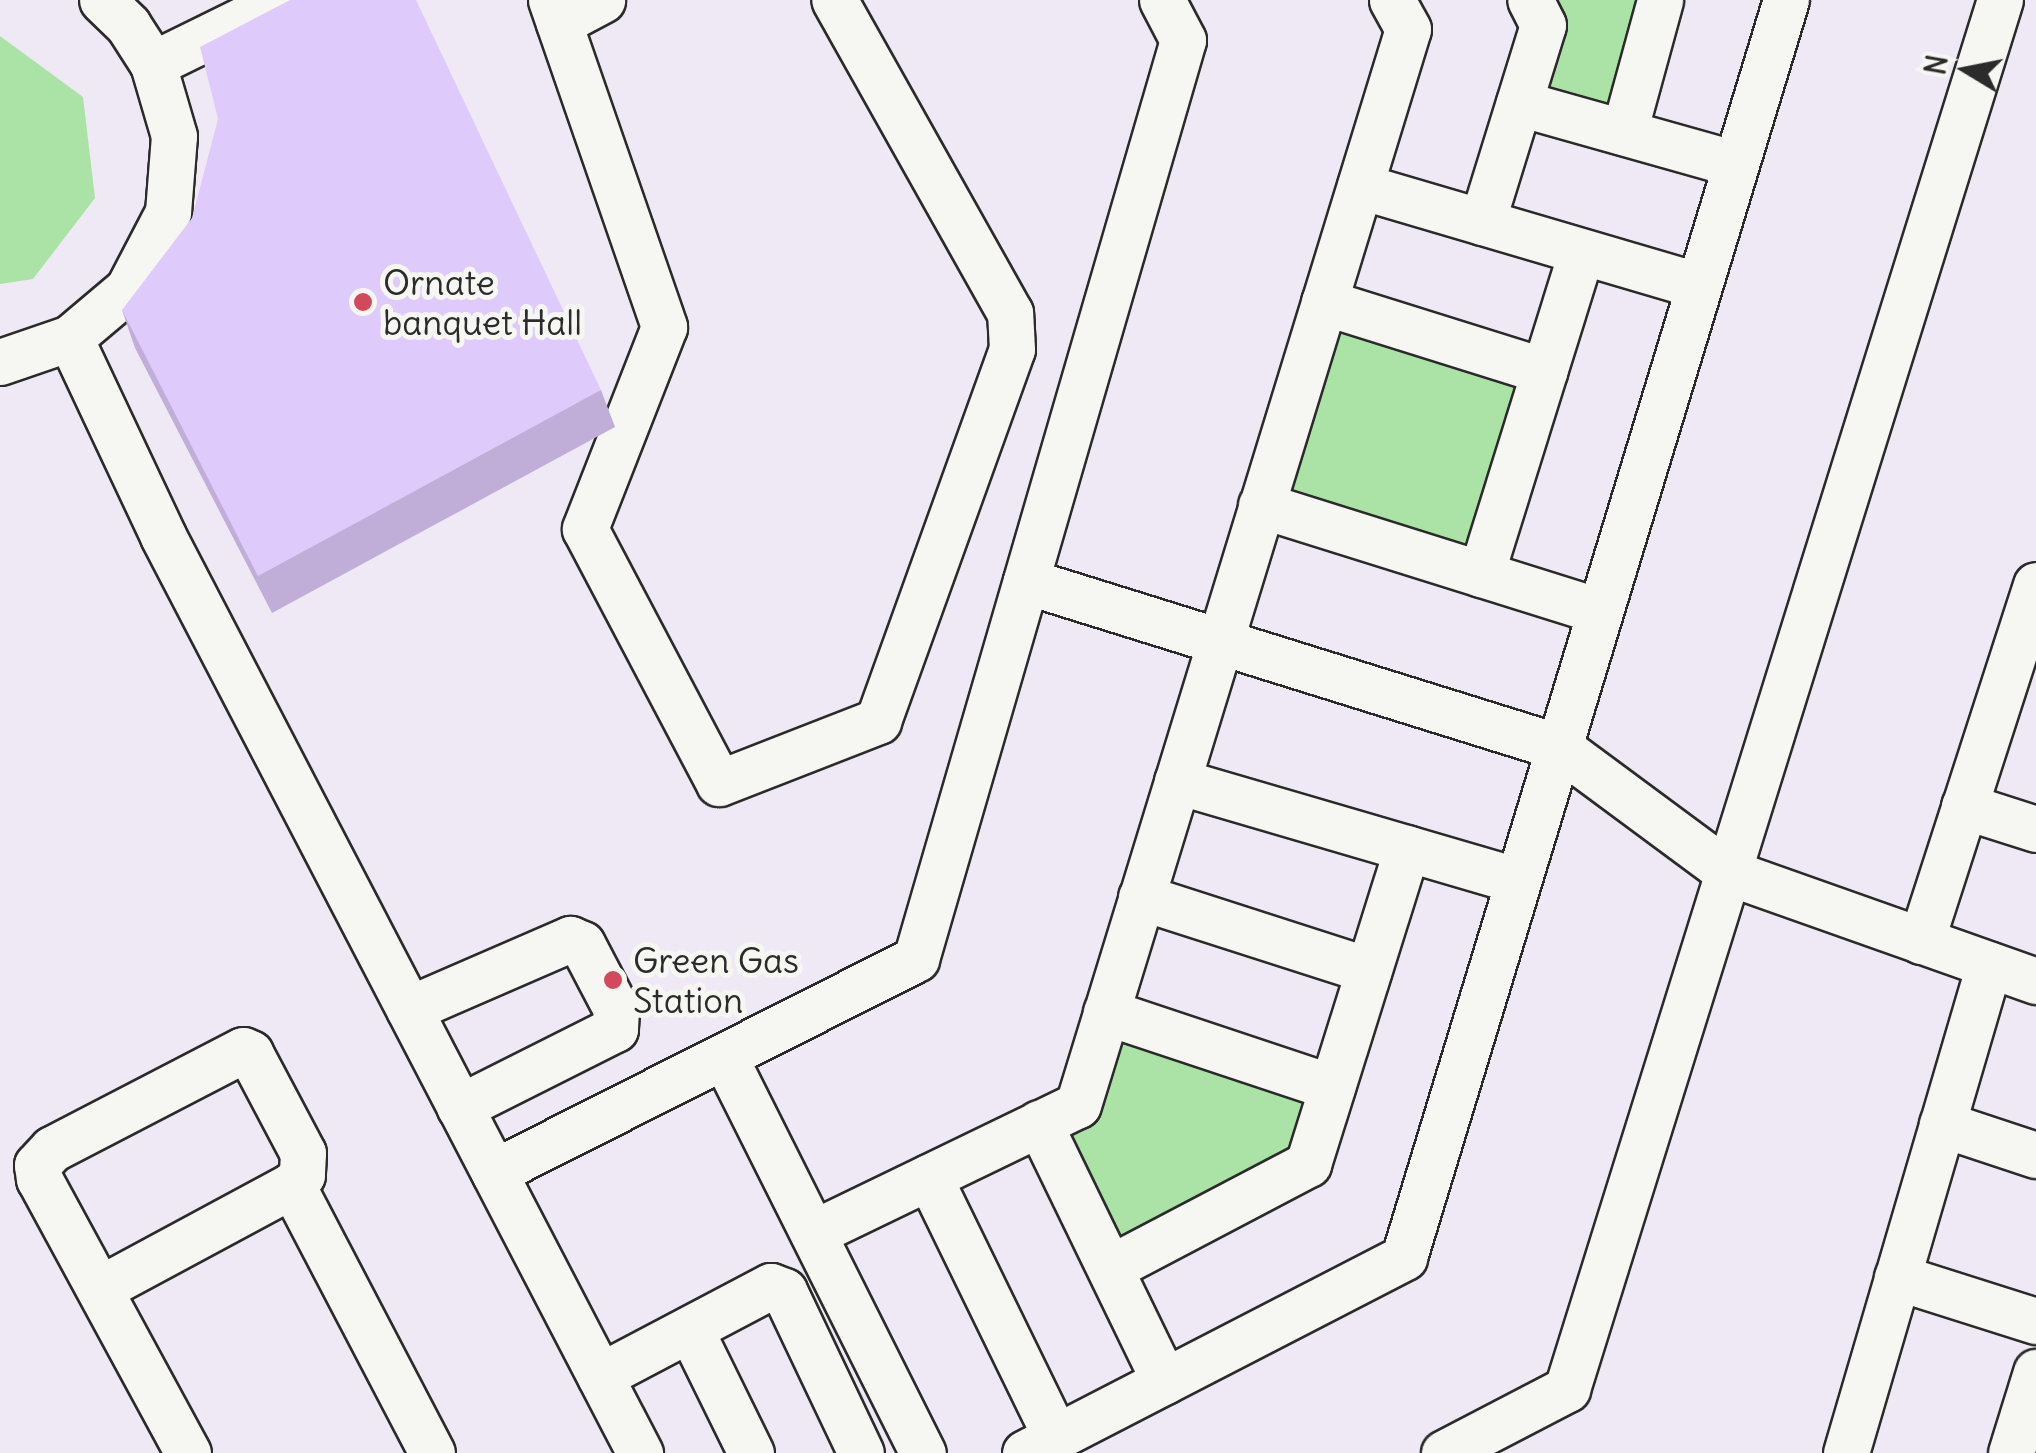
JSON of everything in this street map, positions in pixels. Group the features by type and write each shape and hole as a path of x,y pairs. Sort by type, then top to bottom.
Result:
{"street":[{"path":"0,362 70,338 128,289 168,212 174,136 153,64 128,25 102,0"},
{"path":"153,64 283,0"},
{"path":"602,0 555,12 664,327 585,529 719,784 878,721 1012,348 1010,313 834,0"},
{"path":"494,1172 916,959 1182,40 1162,0"},
{"path":"813,1233 1078,1105 1408,29 1392,0"},
{"path":"1482,222 1543,25 1530,0"},
{"path":"1624,132 1660,0"},
{"path":"929,1177 1040,1445 1404,1257 1786,0"},
{"path":"1444,1453 1567,1389 2000,0"},
{"path":"1519,103 1736,164"},
{"path":"1360,186 1699,286"},
{"path":"1481,574 1581,252"},
{"path":"1324,302 1544,371"},
{"path":"70,338 164,536 640,1453"},
{"path":"1262,505 1600,611"},
{"path":"1026,581 1558,747 1728,872 2036,981"},
{"path":"1921,941 1964,806 2019,693 2036,585"},
{"path":"1177,780 1518,880"},
{"path":"1964,806 2036,830"},
{"path":"1110,1268 1308,1164 1407,848"},
{"path":"1141,897 1369,970"},
{"path":"409,1009 570,939 582,944 616,1009 615,1028 460,1107"},
{"path":"1846,1453 1989,965"},
{"path":"1106,1012 1332,1087"},
{"path":"102,1288 292,1185 302,1175 303,1153 250,1053 243,1050 52,1148 37,1165 39,1179 102,1288 188,1453"},
{"path":"724,1056 922,1453"},
{"path":"1039,1123 1164,1381"},
{"path":"1942,1124 2036,1155"},
{"path":"292,1185 432,1453"},
{"path":"1898,1277 2036,1321"},
{"path":"600,1376 770,1286 784,1290 861,1453"},
{"path":"690,1329 751,1453"},
{"path":"2012,1453 2036,1372"}],"green space":[{"path":"1547,0 1645,0 1614,110 1540,90"},
{"path":"0,36 83,97 95,198 33,279 0,284"},
{"path":"1331,320 1523,381 1474,554 1282,491"},
{"path":"1118,1031 1310,1096 1288,1154 1121,1246 1064,1133"}],"building":[{"name":"Ornate banquet Hall","path":"290,0 416,0 601,390 258,576 122,310 192,218 218,119 200,47"}],"place":[{"name":"Ornate banquet Hall","path":"363,302"},
{"name":"Green Gas Station","path":"613,980"}]}
